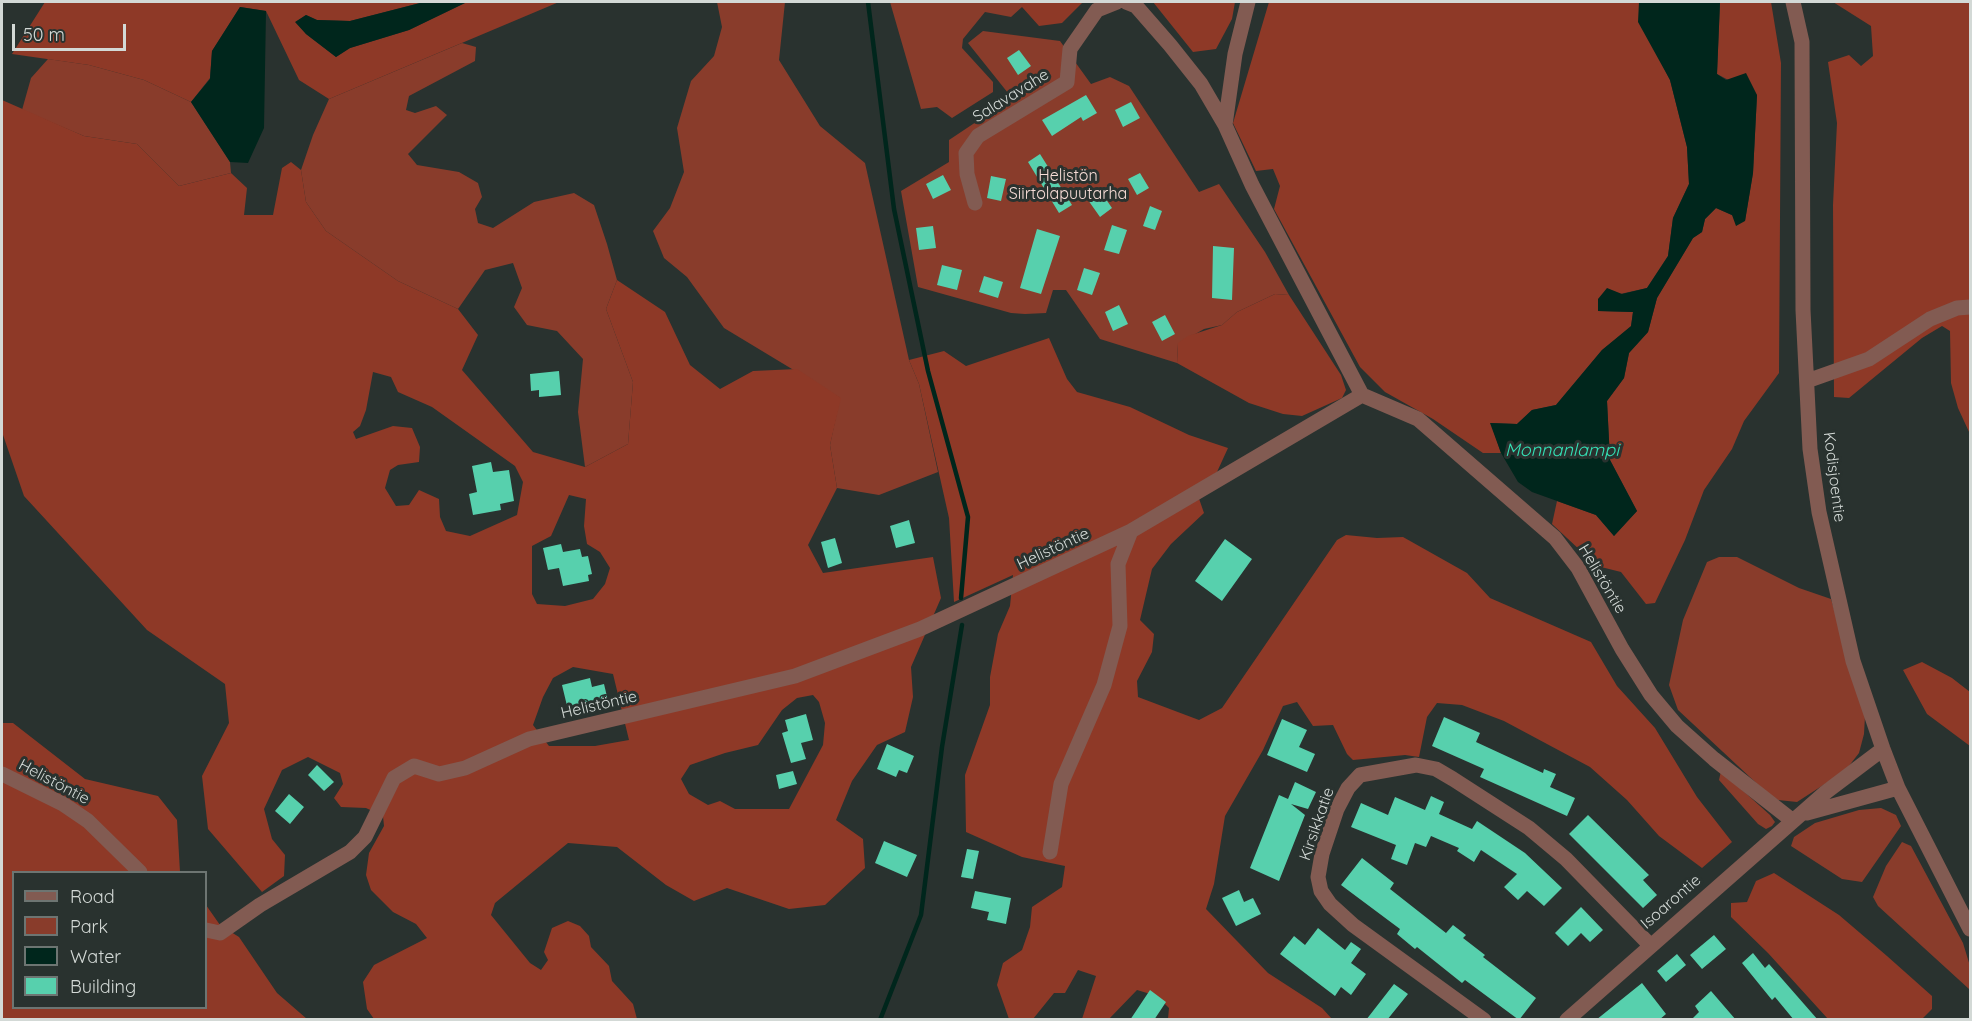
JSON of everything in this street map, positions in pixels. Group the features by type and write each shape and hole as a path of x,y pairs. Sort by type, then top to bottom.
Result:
{"street":[{"name":"Salavavahe","path":"975,202 967,174 966,153 978,136 1066,82 1070,49 1097,10 1116,2"},
{"path":"1225,125 1235,54 1248,2"},
{"name":"Kodisjoentie","path":"1793,2 1802,42 1803,309 1810,449 1823,533 1853,661 1883,749 1898,788 1971,929"},
{"path":"1131,4 1201,84 1225,125 1252,185 1362,395"},
{"path":"1807,381 1869,358 1930,319 1957,308 1971,307"},
{"name":"Helistöntie","path":"207,930 220,933 260,904 350,852 365,837 394,777 414,766 439,774 465,768 529,739 795,676 920,628 1131,531 1362,395 1418,419 1555,538 1578,568 1622,649 1651,695 1677,726 1714,759 1797,818"},
{"path":"1050,852 1061,784 1104,685 1120,626 1118,564 1131,531"},
{"name":"Isoarontie","path":"1567,1020 1797,818 1883,749"},
{"name":"Kirsikkatie","path":"1484,1020 1353,925 1330,904 1321,891 1318,878 1322,854 1337,809 1348,788 1360,776 1416,765 1436,769 1454,779 1529,828 1566,858 1650,945"},
{"name":"Helistöntie","path":"2,774 63,804 88,821 138,871"},
{"name":"Isoarontie","path":"1797,818 1898,788"}],"green space":[{"path":"717,2 785,2 779,60 820,126 865,163 909,360 919,384 938,472 879,495 837,488 830,445 840,398 724,328 687,277 664,258 653,231 670,208 684,172 677,128 691,81 714,56 722,27"},
{"path":"890,2 1022,2 1022,7 1011,17 985,12 963,39 962,48 993,82 993,92 952,118 937,107 921,109"},
{"name":"Helistön Siirtolapuutarha","path":"983,31 1060,41 1091,84 1110,77 1129,86 1199,192 1219,184 1265,252 1289,295 1275,294 1237,312 1222,325 1204,329 1178,344 1177,363 1100,339 1066,290 1053,290 1046,313 1025,314 1011,313 918,287 901,191 949,162 949,140 1012,98 968,43"},
{"path":"462,43 476,47 475,61 409,96 406,110 415,113 436,106 447,115 408,154 417,165 459,172 478,183 482,197 475,209 478,223 493,228 534,202 574,193 594,205 607,244 617,280 606,309 633,382 628,444 585,467 578,412 583,359 557,331 527,325 514,307 522,288 513,263 485,270 458,309 398,281 326,231 306,202 301,170 329,99"},
{"path":"48,59 89,65 144,80 191,102 230,162 231,173 179,186 137,144 84,136 22,110 31,78"},
{"path":"1719,557 1737,557 1799,588 1831,599 1865,716 1864,734 1859,753 1845,771 1797,802 1778,800 1767,793 1678,710 1669,685 1683,620 1707,562"},
{"path":"1721,771 1770,815 1775,822 1772,826 1766,829 1758,824 1719,780"},
{"path":"1881,808 1896,815 1901,826 1862,882 1842,879 1791,846 1794,837 1815,823 1859,810"},
{"path":"1902,842 1911,846 1963,943 1970,966 1969,989 1878,906 1873,897 1886,866"}],"shaded area":[{"path":"45,2 424,2 350,21 317,20 306,15 296,22 306,34 336,57 350,48 409,30 467,2 559,2 329,99 299,80 266,11 240,7 212,51 210,78 191,102 144,80 89,65 12,54"},
{"path":"1022,2 1083,2 1062,23 1039,26 1022,7"},
{"path":"1153,2 1235,2 1232,19 1216,49 1193,52"},
{"path":"1269,2 1639,2 1656,52 1670,80 1687,147 1689,184 1673,218 1668,256 1647,288 1598,299 1598,311 1633,312 1631,327 1602,350 1556,405 1532,410 1517,424 1491,423 1501,453 1483,453 1433,419 1385,392 1360,367 1274,209 1280,186 1273,169 1256,171 1233,123"},
{"path":"1720,2 1771,2 1781,63 1779,373 1744,421 1732,449 1704,490 1685,540 1655,603 1646,604 1621,572 1597,566 1552,524 1557,501 1596,515 1614,536 1637,511 1610,460 1607,401 1624,378 1629,353 1648,332 1657,298 1693,238 1702,232 1705,219 1716,208 1745,221 1753,173 1757,95 1717,74"},
{"path":"1833,2 1970,2 1970,434 1958,408 1951,383 1950,331 1942,326 1922,338 1849,398 1834,397 1833,205 1837,123 1828,62 1849,55 1861,66 1873,56 1871,26"},
{"path":"2,100 84,136 137,144 179,186 231,173 247,188 244,215 273,215 282,168 291,162 301,170 306,202 326,231 398,281 458,309 478,335 462,370 533,452 585,467 628,444 633,382 606,309 617,280 665,312 690,365 720,389 753,371 797,369 841,398 830,445 837,488 808,545 823,573 933,557 941,598 911,667 913,697 905,732 877,745 852,781 836,820 863,839 865,868 825,905 789,909 727,888 694,901 666,885 617,847 568,843 495,903 491,915 530,963 541,970 548,960 544,952 552,928 568,921 580,926 589,936 591,947 609,966 612,981 633,1004 637,1019 374,1019 367,1009 363,982 374,965 427,938 416,924 393,912 371,890 366,875 369,853 384,826 383,816 366,808 341,807 334,798 343,784 340,773 308,757 282,770 264,809 272,839 285,855 284,876 262,892 208,829 202,776 229,723 225,684 147,630 24,496 2,432","holes":["373,372 391,377 398,392 432,407 515,466 523,482 517,515 470,536 446,531 440,517 439,499 419,490 409,505 396,506 385,488 390,470 398,465 419,462 420,447 412,428 393,426 356,439 353,432 360,426 366,410","569,495 586,499 584,526 587,544 600,552 610,568 605,584 593,599 565,606 537,604 532,594 532,546 551,536","573,667 613,674 629,740 595,746 549,746 533,725 553,678","813,695 819,702 825,723 823,745 789,809 735,809 720,801 708,805 689,794 681,779 690,765 758,745 782,710 797,698"]},
{"path":"1275,294 1289,295 1341,375 1346,390 1342,398 1302,416 1283,414 1249,403 1177,363 1178,343 1188,336 1222,325 1237,312"},
{"path":"1049,338 1067,379 1077,392 1130,407 1189,435 1228,448 1217,472 1195,487 1204,513 1171,544 1152,569 1140,620 1154,634 1152,652 1137,681 1138,697 1199,720 1222,708 1337,540 1346,535 1377,538 1403,537 1467,573 1490,598 1591,642 1617,686 1655,728 1697,797 1732,842 1702,868 1659,836 1627,800 1590,767 1504,721 1462,705 1437,703 1427,717 1419,757 1405,755 1353,760 1347,754 1333,725 1313,726 1297,702 1283,706 1263,750 1225,816 1214,884 1206,909 1268,973 1322,1008 1332,1019 1168,1019 1169,1008 1157,996 1137,990 1109,1019 1082,1019 1096,976 1078,970 1065,993 1054,993 1033,1019 1009,1019 997,985 1003,963 1022,950 1030,927 1032,907 1062,887 1065,866 1022,857 966,832 965,775 990,705 990,677 998,634 1010,606 1013,575 954,602 949,518 919,384 909,360 944,351 966,366"},
{"path":"1922,662 1952,678 1970,692 1970,746 1927,714 1903,670"},
{"path":"2,723 13,723 85,779 158,796 177,820 180,871 12,871 12,1009 207,1009 207,906 220,925 239,937 277,993 307,1019 2,1019"},
{"path":"1774,873 1839,915 1887,956 1932,996 1932,1009 1922,1019 1828,1019 1768,953 1731,917 1731,903 1747,902 1756,881"}],"water":[{"path":"424,2 467,2 409,30 350,48 336,57 306,34 295,22 306,15 317,20 350,21"},
{"name":"Monnanlampi","path":"1639,2 1720,2 1717,74 1726,80 1746,73 1757,95 1753,173 1745,221 1736,226 1732,215 1716,208 1705,219 1702,232 1693,238 1657,298 1648,332 1629,353 1624,378 1607,401 1610,460 1637,511 1614,536 1596,515 1532,492 1518,482 1501,453 1490,423 1517,424 1532,410 1556,405 1602,350 1631,326 1633,312 1598,311 1598,299 1607,288 1622,294 1647,288 1668,256 1673,218 1689,184 1687,147 1670,80 1638,22"},
{"path":"240,7 266,11 264,128 248,163 230,162 191,102 210,79 212,51"}],"building":[{"path":"1019,50 1031,66 1018,75 1007,58"},
{"path":"1086,95 1097,113 1083,121 1081,117 1052,136 1042,120"},
{"path":"1131,102 1140,118 1123,127 1115,110"},
{"path":"1040,154 1072,205 1059,213 1028,162"},
{"path":"1140,173 1149,188 1137,195 1128,179"},
{"path":"943,175 951,190 933,199 926,184"},
{"path":"991,176 1006,179 1001,201 987,198"},
{"path":"1101,192 1112,208 1100,217 1088,200"},
{"path":"1150,206 1162,211 1155,230 1143,226"},
{"path":"1112,225 1127,230 1119,254 1104,250"},
{"path":"933,226 936,248 919,250 916,228"},
{"path":"1037,229 1060,236 1041,294 1020,288"},
{"path":"1213,246 1234,248 1232,300 1212,298"},
{"path":"942,265 962,270 957,290 937,285"},
{"path":"1084,268 1100,273 1092,295 1077,290"},
{"path":"984,276 1003,282 998,298 979,292"},
{"path":"1119,305 1128,324 1113,331 1105,312"},
{"path":"1165,315 1175,334 1162,341 1152,322"},
{"path":"559,371 561,395 539,397 539,390 531,391 530,374"},
{"path":"491,462 493,472 509,470 514,501 500,504 501,510 473,515 469,494 477,492 472,466"},
{"path":"909,520 915,543 896,548 890,526"},
{"path":"835,538 842,563 828,568 821,542"},
{"path":"1225,539 1252,559 1222,601 1195,581"},
{"path":"561,544 563,552 580,549 582,557 588,556 592,574 588,575 589,581 563,586 559,568 548,570 543,548"},
{"path":"590,678 592,687 604,684 609,705 590,709 589,705 568,710 562,685"},
{"path":"806,714 813,740 801,743 806,759 791,763 782,733 788,731 785,720"},
{"path":"1444,717 1480,733 1476,742 1543,773 1544,769 1556,774 1550,787 1575,798 1567,816 1480,777 1484,769 1432,746"},
{"path":"1282,719 1307,730 1299,747 1315,754 1307,772 1267,755"},
{"path":"887,744 914,756 907,773 899,770 896,777 877,769"},
{"path":"317,765 334,782 324,791 308,775"},
{"path":"793,771 797,784 779,789 776,775"},
{"path":"1295,782 1316,792 1308,809 1291,804 1305,815 1279,881 1250,868 1279,795 1288,799"},
{"path":"289,794 304,807 290,824 275,811"},
{"path":"1431,796 1444,802 1439,814 1472,829 1477,821 1525,853 1562,888 1544,906 1527,891 1518,900 1504,887 1517,874 1481,850 1474,862 1457,851 1459,848 1431,836 1426,847 1415,843 1407,865 1391,859 1396,845 1351,827 1361,803 1388,815 1395,797 1425,810"},
{"path":"1588,815 1649,875 1643,880 1657,895 1643,908 1569,834"},
{"path":"884,841 917,855 907,877 875,863"},
{"path":"967,849 979,851 973,879 961,877"},
{"path":"1362,858 1394,883 1390,889 1446,933 1453,925 1466,935 1463,938 1485,955 1483,957 1536,998 1519,1020 1465,980 1462,983 1417,947 1415,949 1397,934 1400,929 1341,885"},
{"path":"1239,890 1244,902 1253,898 1261,914 1236,926 1222,898"},
{"path":"975,891 1011,898 1006,924 987,920 989,912 971,908"},
{"path":"1581,907 1603,930 1590,942 1581,933 1568,946 1555,933"},
{"path":"1318,928 1345,950 1351,942 1361,949 1351,963 1366,974 1351,995 1341,987 1335,996 1280,954 1294,936 1305,945"},
{"path":"1714,935 1726,949 1702,969 1690,955"},
{"path":"1753,953 1765,968 1769,964 1818,1020 1794,1020 1775,997 1772,1000 1742,963"},
{"path":"1677,954 1686,965 1666,982 1657,971"},
{"path":"1642,983 1666,1014 1659,1020 1596,1020"},
{"path":"1394,984 1408,994 1387,1020 1366,1020"},
{"path":"1150,990 1166,1002 1154,1020 1130,1020"},
{"path":"1711,991 1736,1020 1691,1020 1699,1012 1695,1006"}],"waterway":[{"path":"868,2 894,209 928,371 968,517 961,598"},
{"path":"880,1020 921,915 942,747 962,625"}]}
